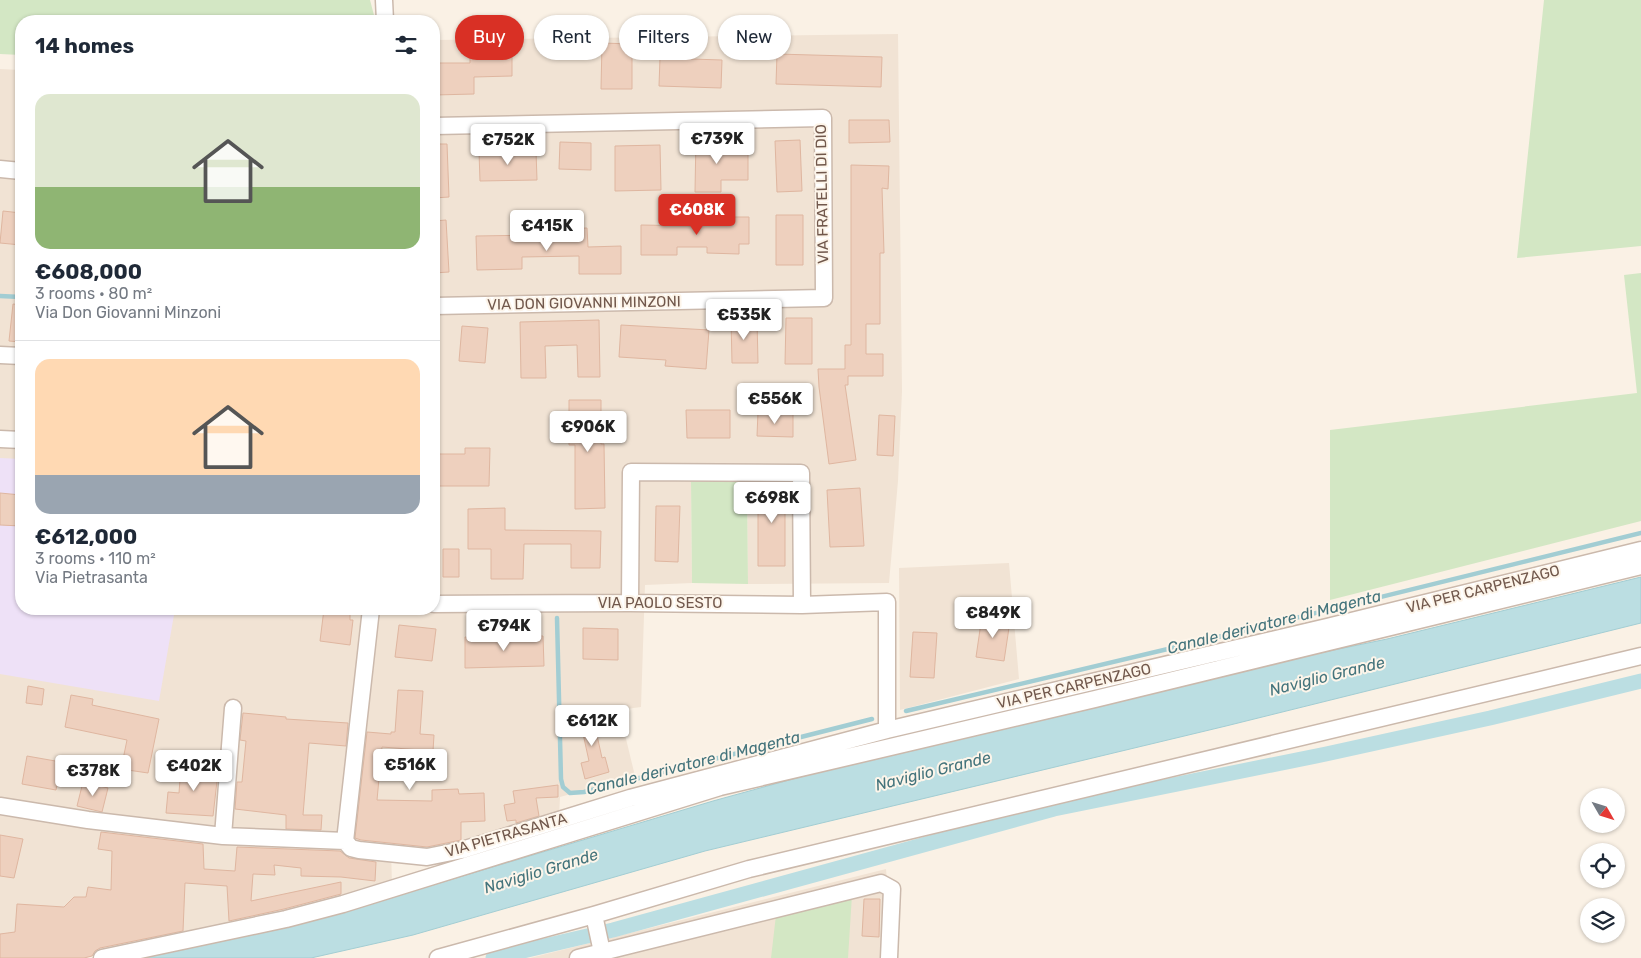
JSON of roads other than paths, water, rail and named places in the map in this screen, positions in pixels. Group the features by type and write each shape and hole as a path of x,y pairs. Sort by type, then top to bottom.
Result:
{"street":[{"path":"384,0 385,15"},
{"name":"VIA FRATELLI DI DIO","path":"440,126 823,118 824,298"},
{"path":"0,169 15,170"},
{"name":"VIA DON GIOVANNI MINZONI","path":"440,306 824,298"},
{"path":"0,355 15,356"},
{"path":"0,439 15,440"},
{"path":"630,603 631,472 801,474 802,604"},
{"name":"VIA PER CARPENZAGO","path":"886,730 1336,625 1641,550"},
{"path":"102,958 286,919 343,904 720,787 1085,701 1641,566"},
{"name":"VIA PAOLO SESTO","path":"440,604 802,604 887,602 886,730"},
{"path":"345,841 370,615"},
{"path":"438,958 594,915 749,869 1641,656"},
{"path":"224,836 233,708"},
{"name":"VIA PIETRASANTA","path":"0,806 88,820 224,836 345,841 351,848 359,850 427,857 462,850 630,798 886,730"},
{"path":"578,958 602,955 881,883 892,889 889,958"},
{"path":"594,915 602,955"}],"water":[{"name":"Naviglio Grande","path":"1641,577 1641,623 1226,726 705,851 413,935 311,958 136,958 386,899 713,801 858,761 1252,667 1387,639"}],"waterway":[{"name":"Canale derivatore di Magenta","path":"0,296 15,297"},
{"name":"Canale derivatore di Magenta","path":"906,711 1210,639 1641,533"},
{"name":"Canale derivatore di Magenta","path":"557,618 561,779 563,787 570,793 584,792 872,719"},
{"path":"493,958 613,930 1054,809 1326,754 1490,718 1641,681"}]}
